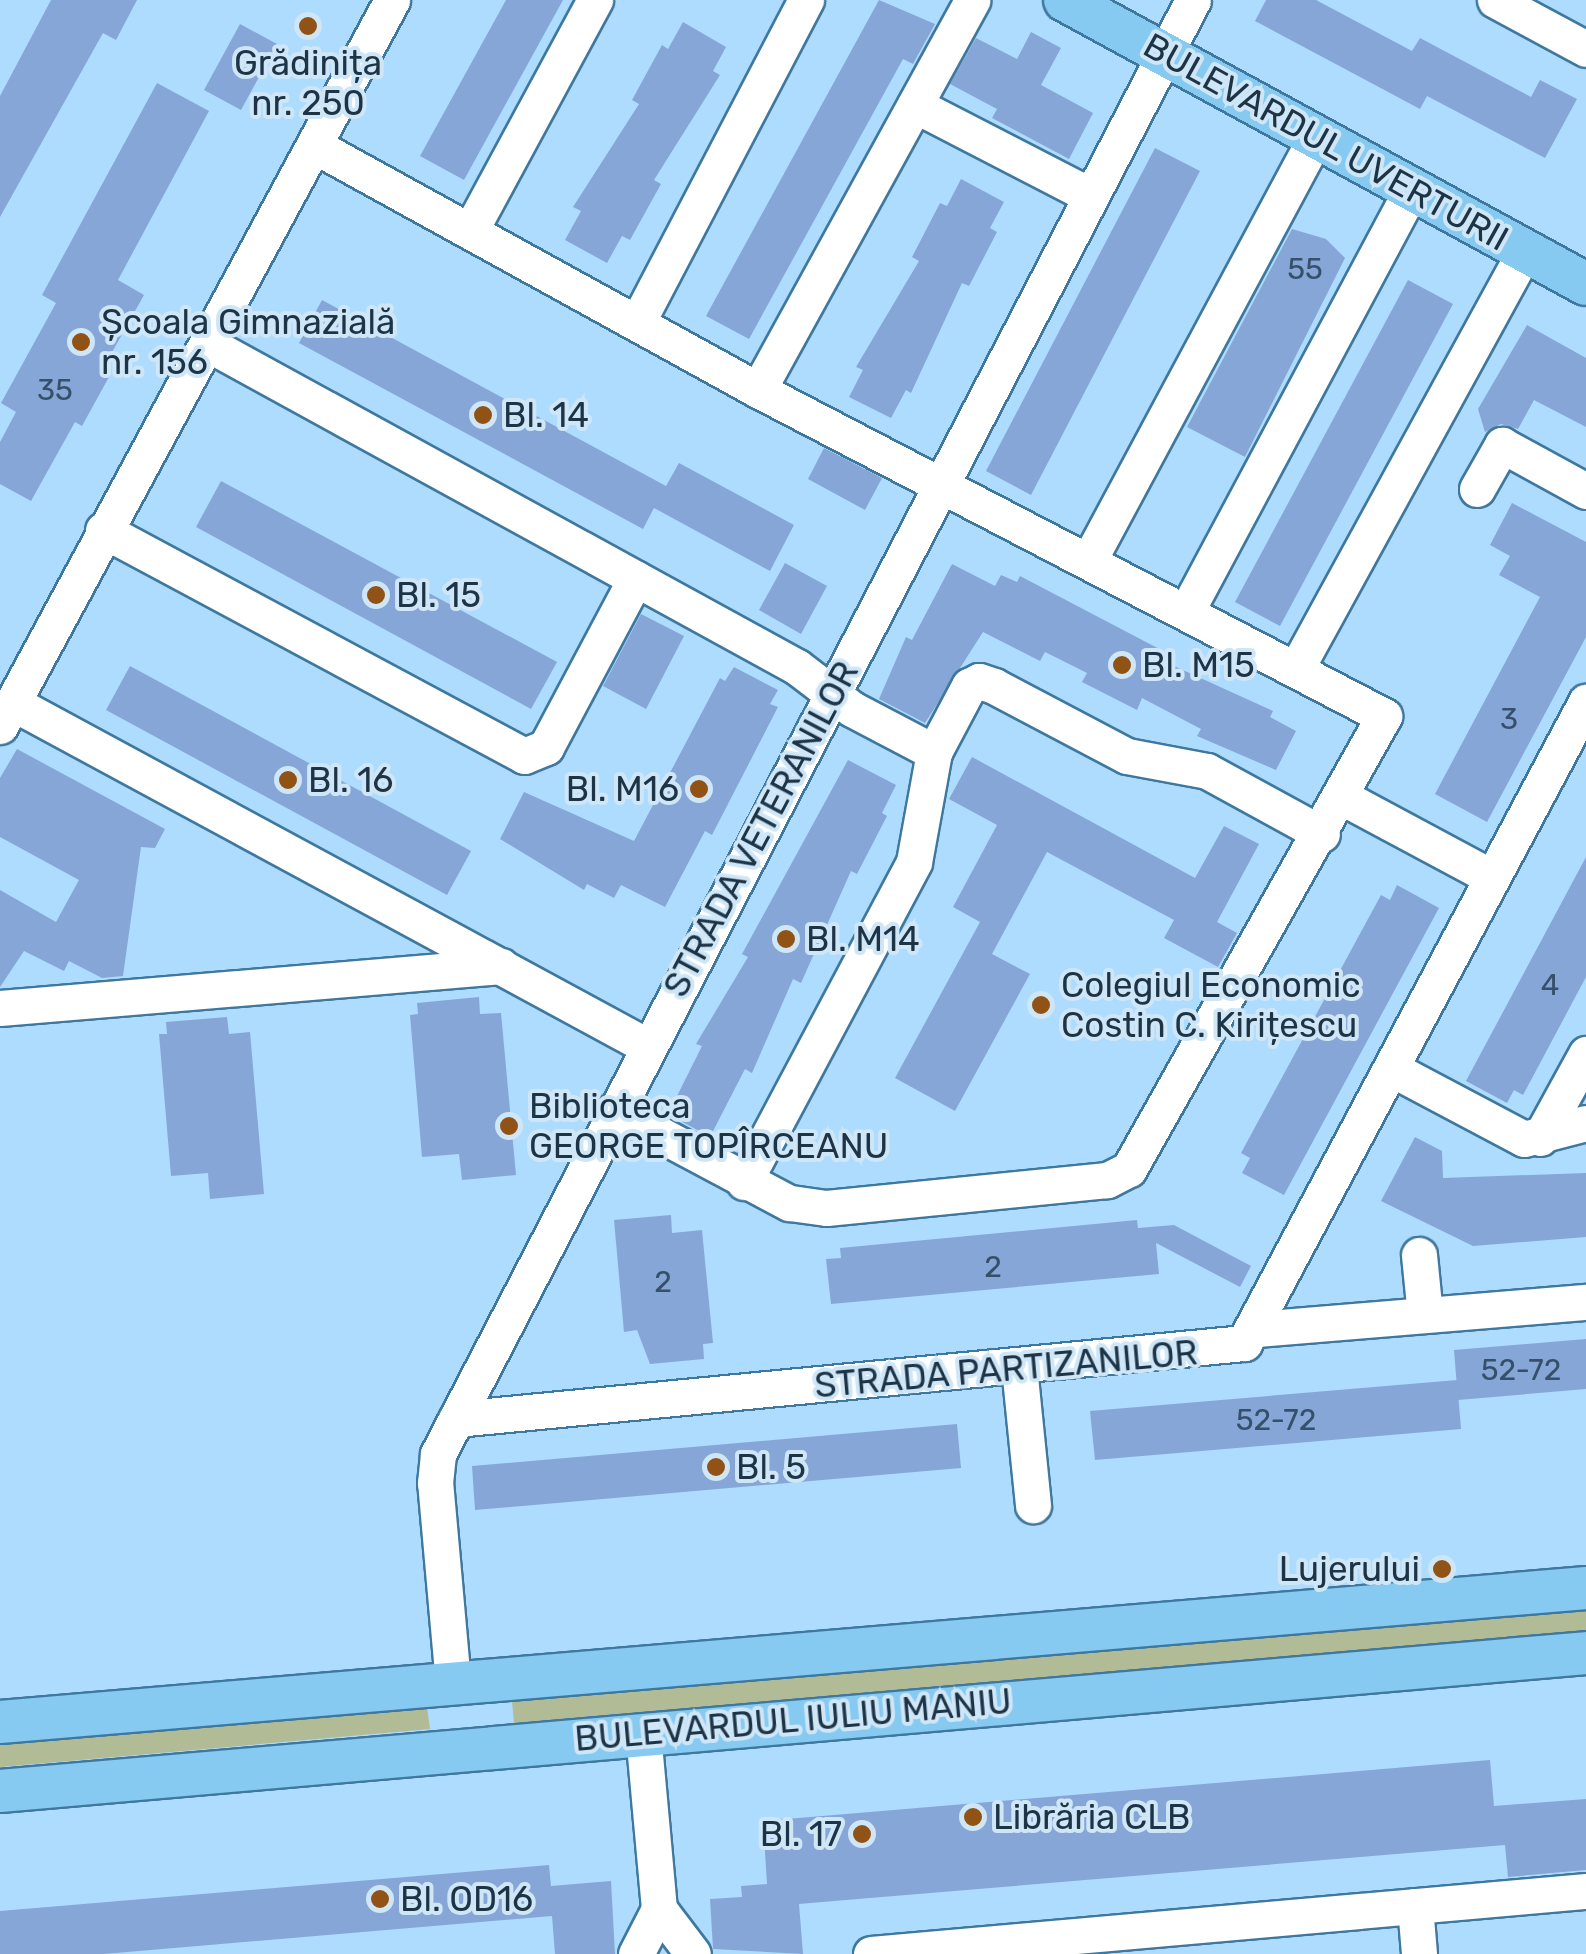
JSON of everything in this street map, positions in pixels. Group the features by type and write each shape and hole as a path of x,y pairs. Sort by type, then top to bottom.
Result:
{"main road":[{"name":"BULEVARDUL UVERTURII","path":"1065,0 1586,284"},
{"name":"BULEVARDUL IULIU MANIU","path":"0,1722 1586,1588"},
{"name":"BULEVARDUL IULIU MANIU","path":"0,1791 643,1732 1586,1653"}],"street":[{"path":"392,0 6,715 501,966 648,1046"},
{"path":"470,232 595,0"},
{"path":"637,323 806,0"},
{"path":"758,390 972,0"},
{"name":"STRADA VETERANILOR","path":"454,1682 434,1469 614,1110 1192,0"},
{"path":"1495,0 1586,49"},
{"path":"915,104 1091,196"},
{"path":"1089,560 1316,136"},
{"path":"315,146 758,390 1384,716 1322,834 1130,1168 1107,1180 826,1208 788,1203 614,1110"},
{"path":"1186,612 1412,188"},
{"path":"1296,669 1525,250"},
{"path":"208,344 636,578 834,690 852,709 934,752"},
{"path":"1477,490 1502,445 1586,491"},
{"path":"103,530 517,754 534,756 546,747 636,578"},
{"path":"744,1182 914,862 934,752 970,686 979,681 994,686 1127,756 1207,771 1322,834"},
{"path":"1256,1329 1586,702"},
{"path":"1342,797 1491,877"},
{"path":"0,1008 501,966"},
{"path":"1540,1138 1586,1054"},
{"path":"1392,1069 1524,1138 1540,1138 1586,1123"},
{"path":"1419,1254 1424,1316"},
{"path":"1256,1329 1586,1302"},
{"name":"STRADA PARTIZANILOR","path":"456,1419 1226,1350 1256,1329"},
{"path":"1020,1368 1032,1505"},
{"path":"636,1954 658,1909 643,1732"},
{"path":"871,1954 1166,1940 1415,1906 1586,1891"},
{"path":"1415,1906 1419,1954"},
{"path":"658,1909 694,1954"}],"green space":[{"path":"1586,1607 1586,1631 514,1723 512,1701"},
{"path":"427,1707 430,1729 0,1767 0,1744"}],"building":[{"path":"51,0 137,0 116,40 103,33 0,217 0,96"},
{"path":"506,0 563,0 464,180 420,156"},
{"path":"879,0 935,24 913,64 903,59 749,339 706,316"},
{"path":"1266,0 1316,0 1412,51 1420,38 1531,97 1540,80 1577,99 1545,158 1427,96 1420,109 1255,21"},
{"path":"683,22 726,47 713,71 720,75 654,180 661,184 630,240 622,236 607,263 565,240 581,211 573,207 639,104 632,100 662,45 668,49"},
{"path":"240,24 277,44 241,110 204,90"},
{"path":"1031,32 1061,48 1041,85 1093,113 1069,159 992,118 997,109 950,84 976,38 1017,59"},
{"path":"157,83 209,111 118,280 144,295 101,372 109,377 82,426 75,422 31,501 0,484 0,442 16,412 1,403 56,303 42,295"},
{"path":"1155,148 1200,171 1031,495 986,471"},
{"path":"961,179 1004,202 990,228 997,232 969,286 962,283 911,393 906,390 891,418 849,397 863,370 856,367 919,261 912,257 940,203 947,206"},
{"path":"1292,229 1326,239 1345,258 1245,457 1187,427"},
{"path":"1408,280 1453,304 1280,626 1235,602"},
{"name":"Bl. 14","path":"322,300 666,486 679,463 794,525 770,571 654,508 643,529 299,343"},
{"path":"1527,325 1586,358 1586,427 1534,400 1518,429 1501,424 1485,432 1478,409"},
{"path":"824,448 882,478 865,510 808,479"},
{"name":"Bl. 15","path":"221,481 557,662 531,709 196,527"},
{"path":"1512,503 1586,542 1586,637 1487,822 1435,794 1540,597 1499,575 1510,556 1490,545"},
{"path":"785,563 827,586 801,634 759,610"},
{"name":"Bl. M15","path":"952,564 995,586 1001,575 1017,582 1020,576 1167,653 1163,661 1273,711 1270,717 1296,731 1276,770 1197,736 1201,729 1142,698 1137,710 1082,682 1087,673 1045,652 1040,661 983,632 925,723 879,699 906,637 912,640"},
{"path":"641,614 684,636 646,709 603,686"},
{"name":"Bl. 16","path":"130,666 471,851 447,895 106,710"},
{"name":"Bl. M16","path":"734,667 778,690 770,704 778,707 712,835 705,831 665,907 621,885 614,898 587,884 584,890 500,839 524,792 634,841 720,678 725,681"},
{"path":"17,749 165,829 155,848 141,847 123,976 102,978 69,961 64,971 24,951 0,987 0,890 56,922 79,880 0,837 0,778"},
{"path":"972,757 1195,878 1224,826 1259,844 1217,922 1237,933 1218,967 1164,938 1174,920 1047,852 992,954 1030,974 955,1111 895,1078 980,922 953,907 997,825 949,799"},
{"name":"Bl. M14","path":"848,760 896,785 882,813 887,816 857,874 851,871 801,983 793,979 752,1073 745,1069 710,1137 668,1114 702,1046 696,1044 748,957 742,954"},
{"path":"1586,857 1586,977 1523,1095 1514,1090 1507,1103 1466,1081"},
{"path":"1397,885 1439,908 1284,1195 1242,1173 1250,1158 1241,1153 1381,895 1390,900"},
{"path":"479,997 480,1014 501,1013 516,1175 462,1180 459,1154 422,1157 410,1015 418,1014 417,1003"},
{"path":"227,1017 229,1034 250,1032 264,1194 210,1199 208,1173 171,1176 159,1034 167,1034 166,1022"},
{"path":"1415,1137 1442,1151 1443,1178 1586,1173 1586,1237 1473,1246 1381,1201"},
{"path":"671,1215 672,1233 702,1230 713,1343 703,1344 704,1359 650,1364 637,1330 624,1332 614,1220"},
{"path":"1137,1220 1138,1228 1174,1225 1251,1266 1240,1287 1156,1243 1159,1274 831,1304 826,1259 841,1258 840,1248"},
{"path":"1586,1339 1586,1389 1458,1400 1454,1350"},
{"path":"1457,1380 1461,1429 1095,1460 1090,1411"},
{"name":"Bl. 5","path":"957,1424 961,1468 475,1510 472,1466"},
{"name":"Bl. 17","path":"1490,1760 1494,1806 1586,1799 1586,1870 1508,1877 1505,1845 799,1904 803,1954 713,1949 710,1899 742,1897 741,1886 767,1884 763,1821"},
{"name":"Bl. OD16","path":"549,1865 551,1886 611,1881 615,1954 555,1954 552,1916 104,1954 0,1954 0,1911"}],"place":[{"name":"Grădinița nr. 250","path":"308,26"},
{"name":"Școala Gimnazială nr. 156","path":"81,342"},
{"name":"Bl. 14","path":"483,415"},
{"name":"Bl. 15","path":"376,595"},
{"name":"Bl. M15","path":"1122,665"},
{"name":"Bl. 16","path":"288,780"},
{"name":"Bl. M16","path":"699,789"},
{"name":"Bl. M14","path":"786,939"},
{"name":"Colegiul Economic Costin C. Kirițescu","path":"1041,1005"},
{"name":"Biblioteca GEORGE TOPÎRCEANU","path":"509,1126"},
{"name":"Bl. 5","path":"716,1467"},
{"name":"Lujerului","path":"1442,1569"},
{"name":"Librăria CLB","path":"973,1817"},
{"name":"Bl. 17","path":"862,1834"},
{"name":"Bl. OD16","path":"380,1899"}]}
